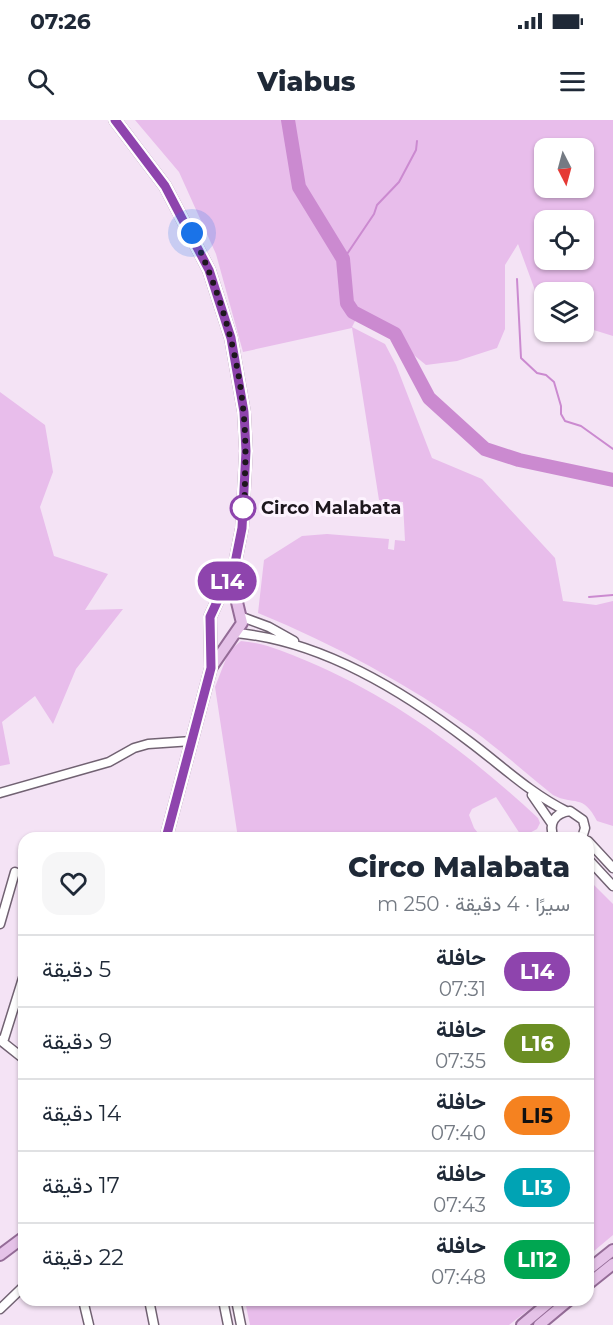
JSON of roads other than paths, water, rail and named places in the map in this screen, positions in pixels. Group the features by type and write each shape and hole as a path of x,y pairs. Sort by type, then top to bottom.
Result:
{"main road":[{"path":"115,120 146,157 192,233 209,270 231,338 244,412 246,451 242,528 235,563 236,598 241,614 241,627 211,668"},
{"path":"168,832 211,668 210,617 235,563"},
{"path":"213,610 225,604 234,606 241,614"},
{"path":"212,628 221,636 234,634"},
{"path":"0,1255 18,1242"},
{"path":"594,1265 613,1250"},
{"path":"594,1279 613,1264"},
{"path":"522,1325 545,1306"},
{"path":"539,1325 562,1306"}],"street":[{"path":"241,614 275,630 304,648"},
{"path":"234,634 274,638 304,648 335,660 403,697 468,740 528,790 566,812 581,817 585,832"},
{"path":"0,793 109,762 148,744 192,741"},
{"path":"528,790 552,824 553,832"},
{"path":"552,824 555,817 566,812"},
{"path":"594,848 613,868"},
{"path":"594,865 613,886"},
{"path":"0,924 15,872"},
{"path":"18,992 1,1041 18,1054"},
{"path":"0,1309 18,1292"},
{"path":"84,1306 89,1325"},
{"path":"150,1306 154,1325"},
{"path":"224,1306 228,1325"},
{"path":"237,1306 241,1325"}],"waterway":[{"path":"288,120 299,187 343,259 347,303 353,312 395,334 429,398 485,449 519,460 613,480"},
{"path":"343,260 374,214 377,205 399,182 416,150 417,141"},
{"path":"517,279 521,358 537,373 546,375 554,382 561,414 565,421 581,426 613,449"},
{"path":"589,597 613,595"}],"place":[{"name":"Circo Malabata","path":"243,508"}]}
